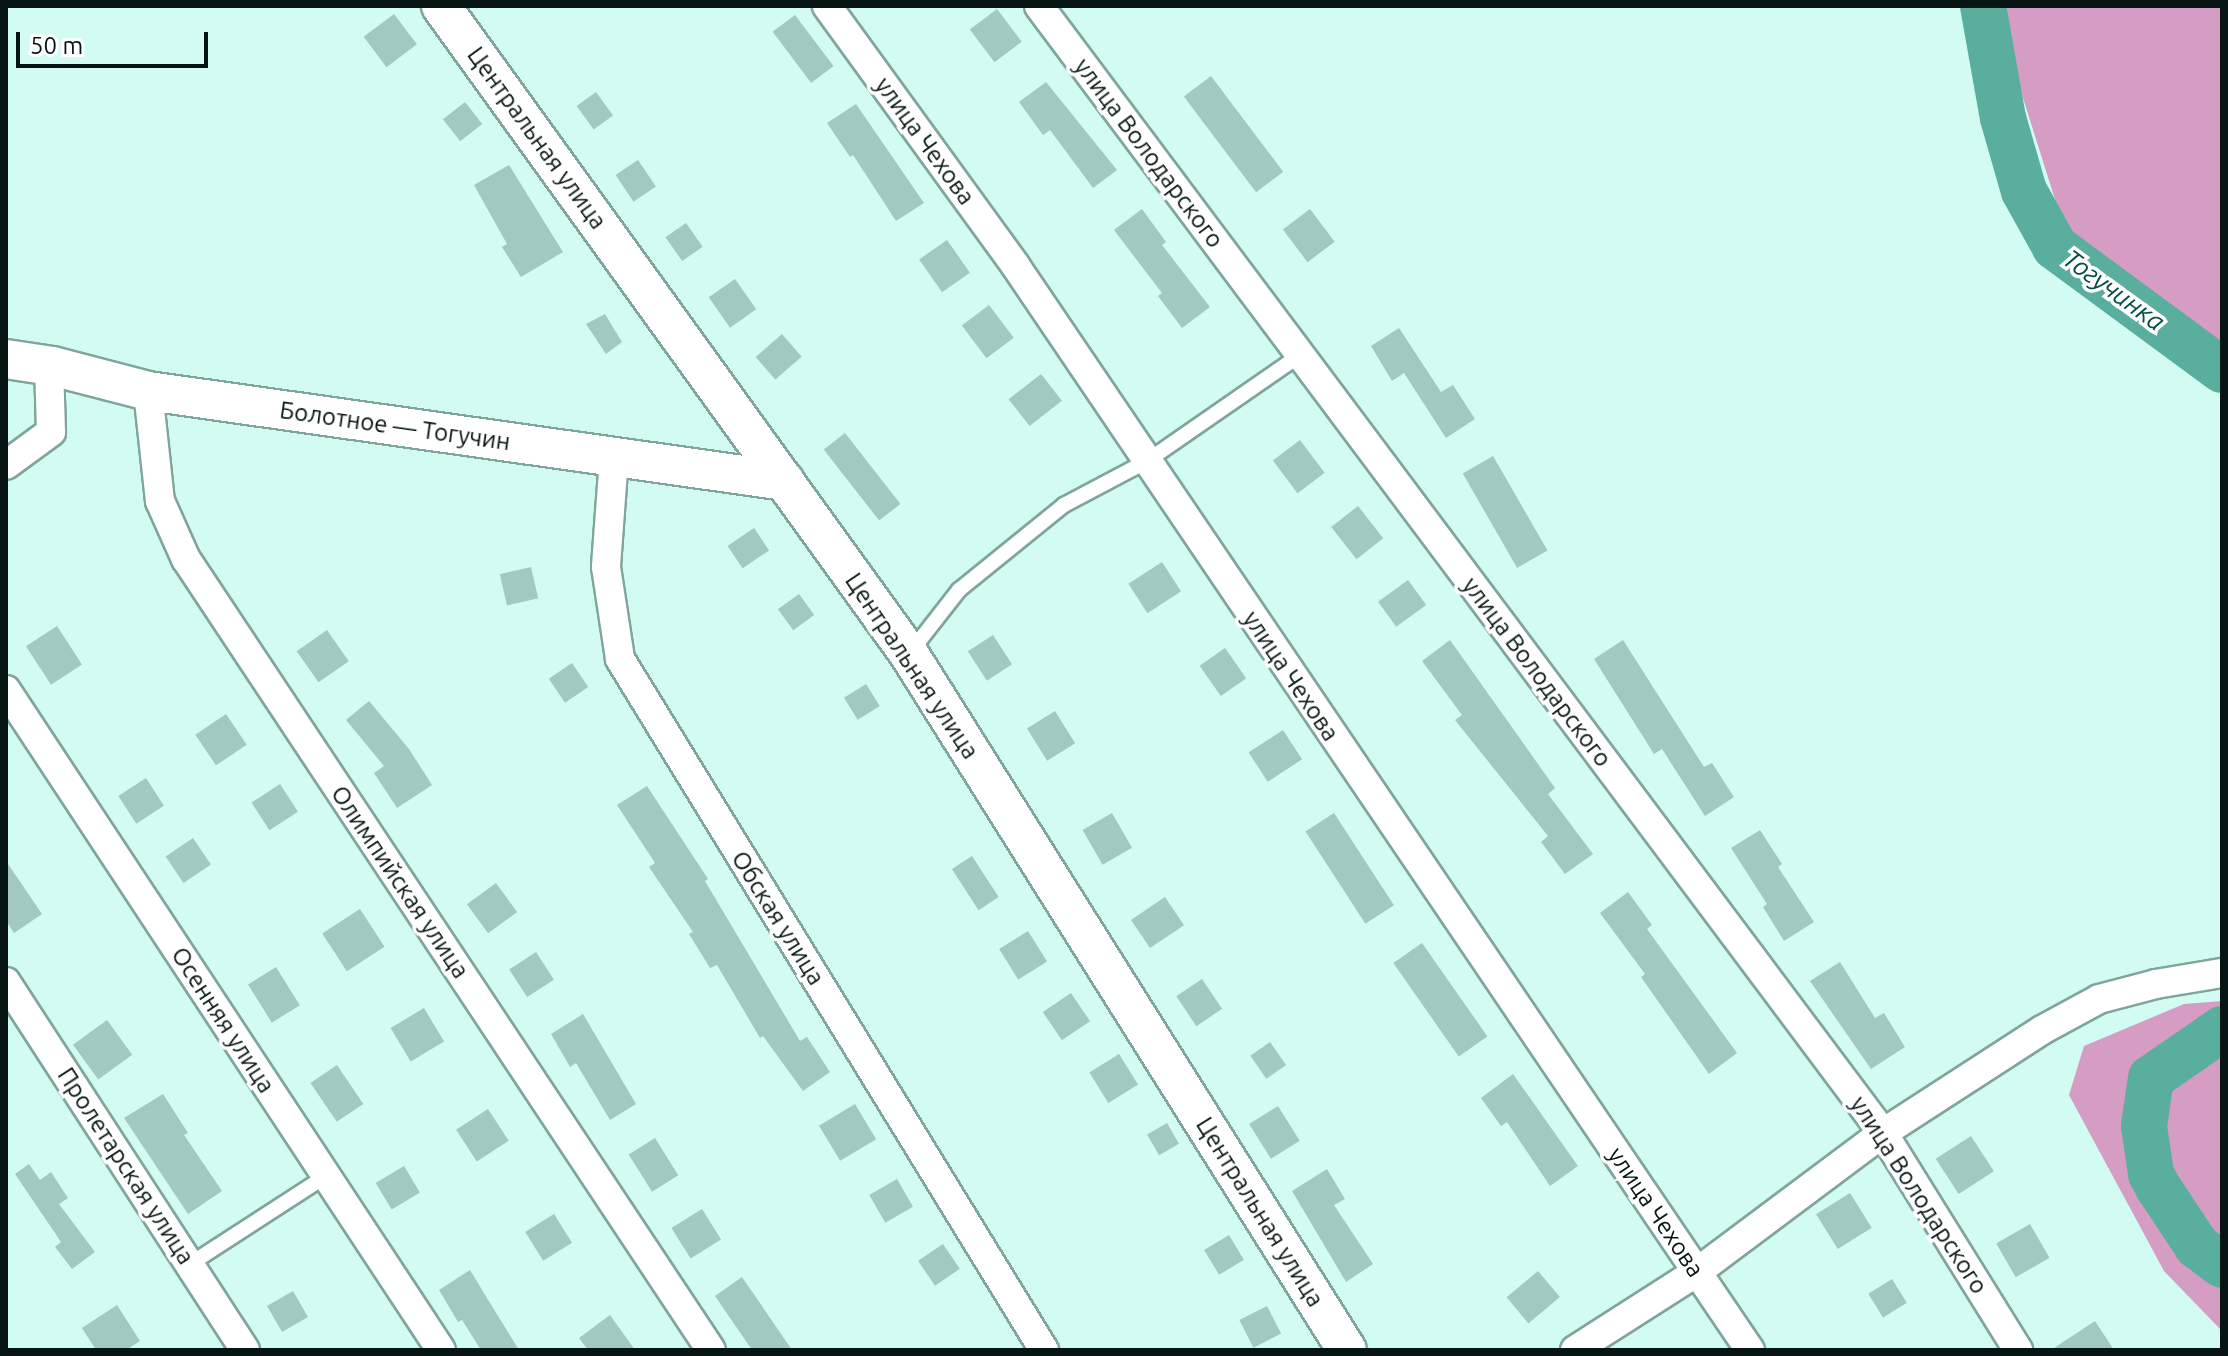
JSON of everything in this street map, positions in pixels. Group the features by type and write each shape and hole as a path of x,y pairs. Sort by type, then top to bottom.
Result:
{"main road":[{"name":"Центральная улица","path":"441,6 909,654 1347,1350"},
{"name":"Болотное — Тогучин","path":"6,359 49,366 148,391 785,481"}],"street":[{"name":"улица Чехова","path":"827,6 1015,265 1750,1350"},
{"name":"улица Володарского","path":"1039,6 1883,1133 2018,1350"},
{"path":"6,465 51,432 49,366"},
{"name":"Олимпийская улица","path":"148,391 160,501 186,559 711,1350"},
{"name":"Обская улица","path":"614,457 606,567 620,659 1044,1350"},
{"name":"Осенняя улица","path":"6,690 441,1350"},
{"path":"1575,1350 1697,1272 1883,1133 2042,1030 2099,999 2156,984 2222,973"},
{"name":"Пролетарская улица","path":"6,982 245,1350"}],"lane":[{"path":"909,654 959,590 1064,505 1147,461 1300,355"},
{"path":"190,1264 326,1176"}],"shaded area":[{"path":"1994,6 2222,6 2222,361 2162,307 2064,228"},
{"path":"2222,1001 2222,1331 2164,1271 2069,1095 2084,1046 2184,1004"}],"building":[{"path":"997,9 1022,42 995,62 970,29"},
{"path":"394,14 417,44 387,67 364,37"},
{"path":"795,15 834,66 811,83 773,32"},
{"path":"1211,76 1283,172 1256,192 1184,96"},
{"path":"1046,82 1117,170 1093,188 1050,130 1043,135 1019,102"},
{"path":"596,92 613,115 594,130 577,106"},
{"path":"465,102 482,124 460,141 443,119"},
{"path":"856,104 924,203 896,221 853,155 850,157 827,123"},
{"path":"638,160 656,187 634,202 616,175"},
{"path":"509,165 563,252 521,277 502,247 507,244 474,185"},
{"path":"1142,209 1166,242 1162,245 1210,307 1182,328 1158,296 1162,293 1114,230"},
{"path":"1310,209 1335,242 1308,262 1283,229"},
{"path":"686,223 703,247 682,261 666,237"},
{"path":"947,240 970,273 942,292 919,260"},
{"path":"735,279 756,309 730,328 709,297"},
{"path":"989,305 1014,338 987,358 962,325"},
{"path":"605,314 622,342 606,354 586,324"},
{"path":"1399,328 1441,392 1453,385 1475,419 1446,438 1404,373 1392,381 1371,346"},
{"path":"782,334 802,357 775,380 756,357"},
{"path":"1041,374 1062,401 1030,426 1009,399"},
{"path":"845,433 900,504 879,521 824,450"},
{"path":"1300,440 1325,473 1298,493 1273,460"},
{"path":"1493,456 1548,550 1517,568 1463,474"},
{"path":"1358,506 1383,538 1356,559 1331,527"},
{"path":"754,528 769,550 743,568 727,546"},
{"path":"1162,562 1181,591 1148,613 1128,584"},
{"path":"531,567 538,598 507,605 500,574"},
{"path":"1408,580 1426,605 1396,627 1378,602"},
{"path":"799,594 814,615 793,630 778,609"},
{"path":"57,626 82,665 51,685 26,646"},
{"path":"327,630 349,661 318,682 297,651"},
{"path":"993,635 1012,664 987,681 968,651"},
{"path":"1450,640 1555,788 1548,794 1593,854 1565,874 1541,842 1548,836 1455,720 1462,715 1422,661"},
{"path":"1623,640 1704,767 1712,763 1734,797 1705,816 1662,749 1654,754 1594,659"},
{"path":"1225,648 1246,678 1221,696 1200,666"},
{"path":"572,663 588,687 565,703 549,679"},
{"path":"866,684 880,706 858,720 844,698"},
{"path":"369,701 409,749 432,785 397,808 374,773 384,766 346,720"},
{"path":"1055,711 1075,743 1047,761 1027,728"},
{"path":"226,714 247,745 216,765 195,735"},
{"path":"1283,730 1302,759 1268,782 1249,752"},
{"path":"146,778 164,806 136,824 118,796"},
{"path":"280,784 298,812 269,830 251,803"},
{"path":"647,786 708,879 705,881 800,1041 807,1037 830,1072 803,1091 763,1036 760,1038 717,965 710,968 689,934 693,932 649,867 655,863 617,805"},
{"path":"1112,813 1132,848 1103,865 1083,830"},
{"path":"1334,813 1394,905 1365,924 1305,832"},
{"path":"1760,830 1782,864 1778,867 1814,922 1784,941 1763,907 1767,904 1731,848"},
{"path":"193,838 211,865 184,883 166,856"},
{"path":"972,856 999,897 979,910 952,869"},
{"path":"6,861 42,914 14,933 6,921"},
{"path":"496,883 517,912 488,933 467,904"},
{"path":"1628,892 1652,925 1647,929 1737,1053 1709,1074 1641,977 1645,974 1600,913"},
{"path":"1165,897 1184,925 1150,948 1131,920"},
{"path":"360,909 385,947 347,971 322,934"},
{"path":"1028,931 1047,962 1018,980 999,949"},
{"path":"1422,943 1487,1036 1459,1056 1393,963"},
{"path":"536,952 554,980 527,997 509,969"},
{"path":"1840,962 1875,1018 1884,1013 1905,1047 1871,1069 1810,981"},
{"path":"276,967 300,1005 272,1023 248,984"},
{"path":"1202,979 1222,1009 1196,1026 1176,996"},
{"path":"1071,993 1090,1021 1062,1040 1043,1012"},
{"path":"424,1008 444,1041 411,1062 391,1028"},
{"path":"583,1014 636,1104 610,1120 576,1063 570,1067 551,1034"},
{"path":"107,1020 132,1055 98,1079 73,1045"},
{"path":"1270,1042 1286,1065 1266,1079 1250,1056"},
{"path":"1119,1054 1138,1085 1108,1103 1089,1073"},
{"path":"337,1065 363,1104 337,1122 310,1083"},
{"path":"1513,1074 1578,1166 1550,1186 1507,1122 1501,1126 1481,1098"},
{"path":"163,1094 188,1133 184,1135 222,1191 188,1214 124,1118"},
{"path":"855,1104 876,1139 840,1161 819,1126"},
{"path":"1278,1106 1300,1141 1271,1159 1249,1124"},
{"path":"488,1109 509,1141 477,1162 456,1130"},
{"path":"1167,1123 1179,1144 1159,1155 1147,1134"},
{"path":"1971,1136 1994,1171 1959,1194 1936,1159"},
{"path":"655,1138 678,1175 652,1192 629,1154"},
{"path":"29,1164 40,1180 51,1172 68,1198 59,1204 95,1252 72,1269 55,1247 61,1242 15,1174"},
{"path":"404,1166 420,1193 392,1210 376,1183"},
{"path":"1327,1169 1345,1199 1334,1205 1373,1264 1346,1282 1292,1191"},
{"path":"897,1179 913,1207 885,1223 869,1195"},
{"path":"1850,1193 1872,1228 1838,1249 1816,1214"},
{"path":"702,1209 721,1240 691,1259 671,1228"},
{"path":"554,1214 572,1243 543,1261 525,1232"},
{"path":"2030,1224 2050,1258 2016,1277 1996,1244"},
{"path":"1229,1235 1244,1260 1219,1275 1204,1250"},
{"path":"943,1244 960,1269 935,1286 918,1261"},
{"path":"470,1270 519,1350 481,1350 462,1320 458,1322 439,1290"},
{"path":"1538,1271 1560,1297 1528,1323 1507,1297"},
{"path":"742,1277 792,1350 752,1350 715,1296"},
{"path":"1892,1279 1907,1303 1883,1318 1868,1294"},
{"path":"293,1291 308,1317 282,1332 267,1306"},
{"path":"117,1305 140,1341 126,1350 96,1350 82,1328"},
{"path":"1267,1306 1281,1334 1253,1348 1239,1320"},
{"path":"610,1315 635,1350 588,1350 579,1338"},
{"path":"2095,1321 2114,1350 2051,1350"}],"waterway":[{"name":"Тогучинка","path":"1983,6 2003,118 2024,191 2055,247 2222,370"},
{"name":"Тогучинка","path":"2222,1029 2151,1078 2144,1126 2151,1174 2158,1187 2197,1246 2222,1265"}]}
